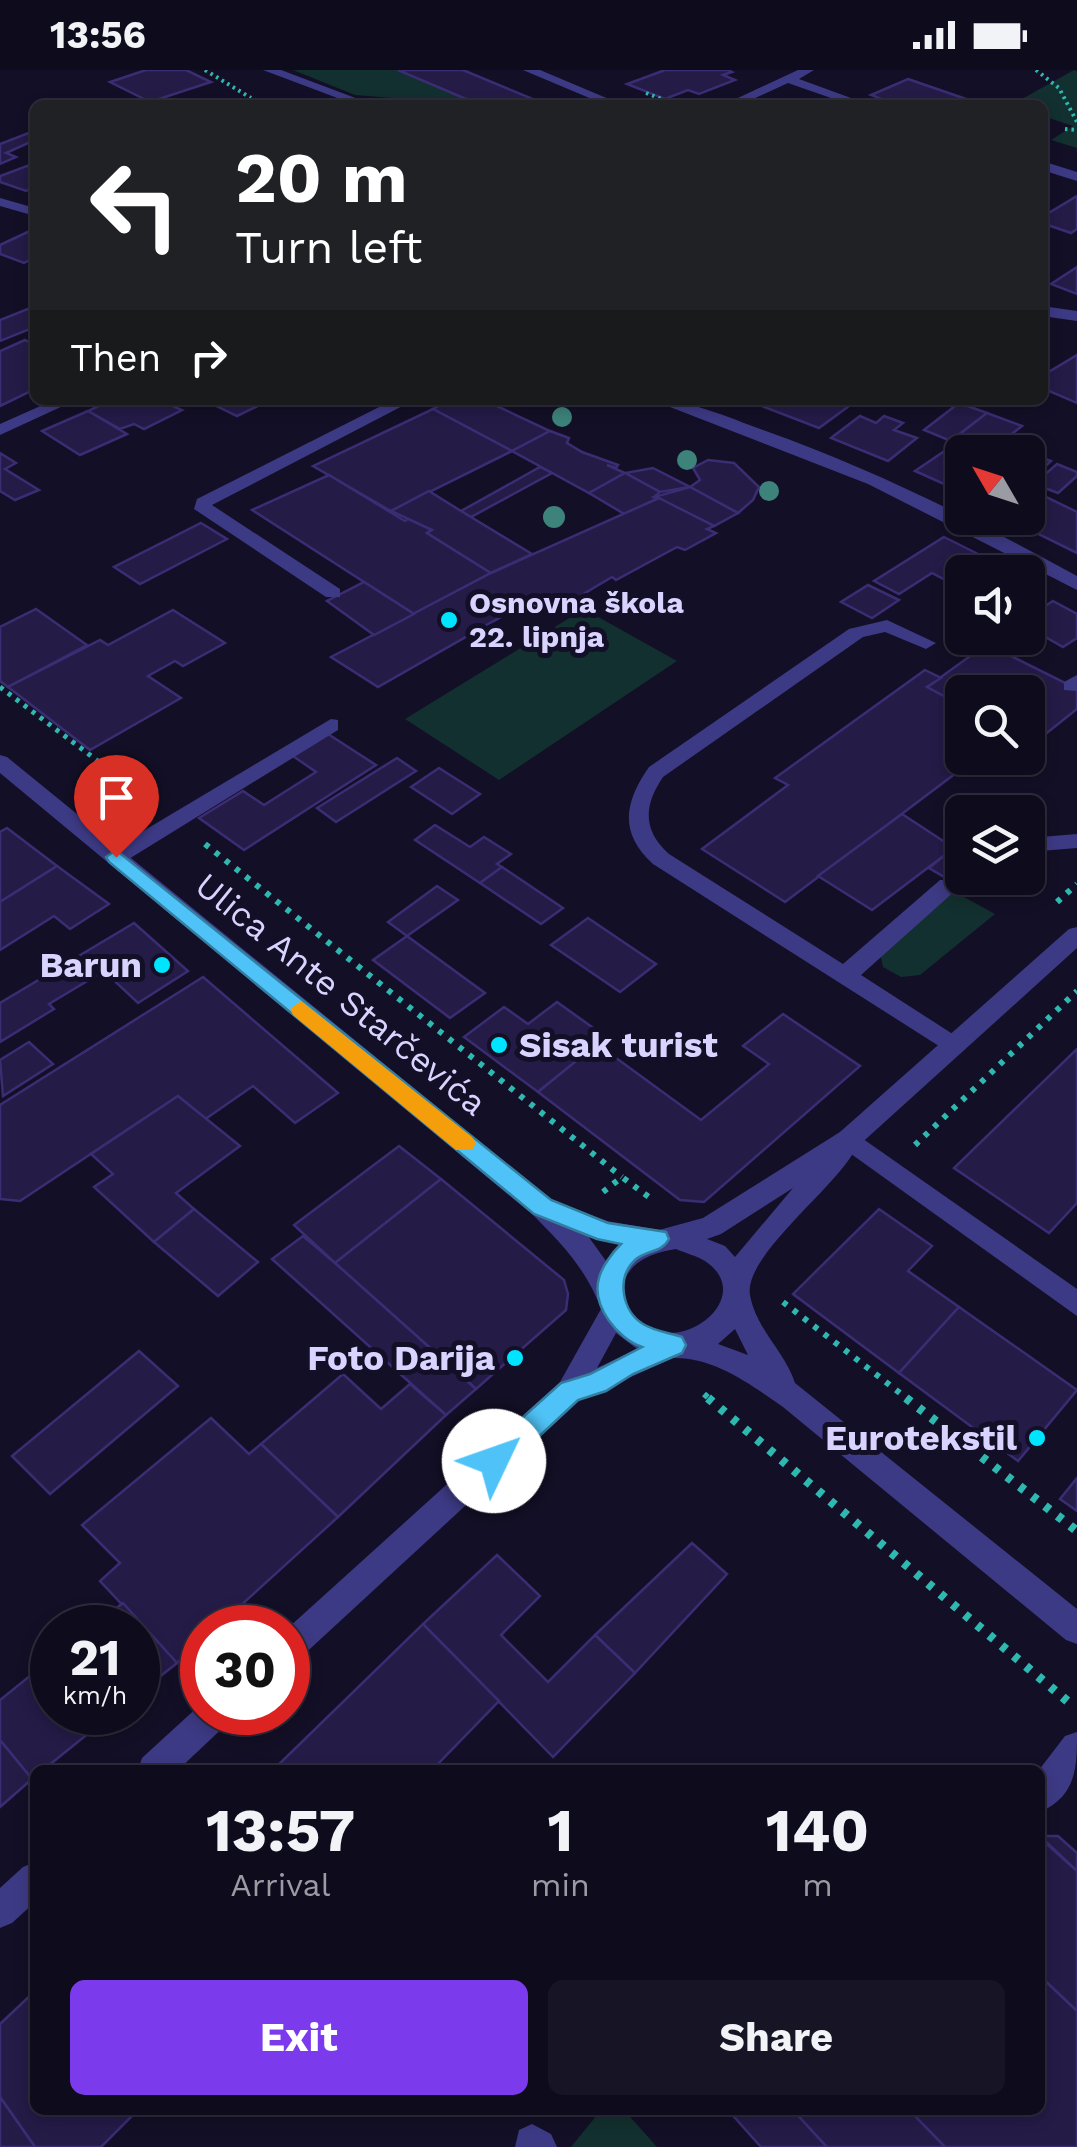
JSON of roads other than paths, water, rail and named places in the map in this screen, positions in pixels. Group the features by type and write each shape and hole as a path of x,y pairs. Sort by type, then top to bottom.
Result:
{"street":[{"path":"269,70 354,100"},
{"path":"529,70 604,100"},
{"path":"740,100 808,70"},
{"path":"788,79 849,100"},
{"path":"1048,168 1077,177"},
{"path":"0,202 30,211"},
{"path":"1048,311 1077,316"},
{"path":"0,430 57,405"},
{"path":"333,594 203,508 203,503 396,405"},
{"path":"674,405 848,468 978,528 1077,584"},
{"path":"926,643 888,626 856,632 656,772 637,806 635,820 647,848 953,1046"},
{"path":"116,857 331,725"},
{"name":"Ulica Ante Starčevića","path":"0,762 542,1207 584,1251 612,1300"},
{"path":"1045,844 1077,842"},
{"path":"846,975 945,888"},
{"path":"310,1628 570,1391 612,1300 611,1277 627,1252 712,1226 849,1139 1077,935"},
{"path":"849,1139 1077,1304"},
{"path":"570,1391 597,1383 624,1366 680,1345 706,1340 721,1329 750,1251 802,1199 849,1139"},
{"name":"Ulica Ante Starčevića","path":"542,1207 606,1232 667,1238"},
{"path":"667,1238 715,1252 728,1265 752,1338 793,1398"},
{"path":"612,1300 637,1334 750,1368 793,1398 1077,1629"},
{"path":"159,1765 192,1735"},
{"path":"1045,1789 1077,1748"},
{"path":"0,1911 30,1884"}],"place":[{"name":"Osnovna škola 22. lipnja","path":"449,620"},
{"name":"Barun","path":"162,965"},
{"name":"Sisak turist","path":"499,1045"},
{"name":"Foto Darija","path":"515,1358"},
{"name":"Eurotekstil","path":"1037,1438"}]}
